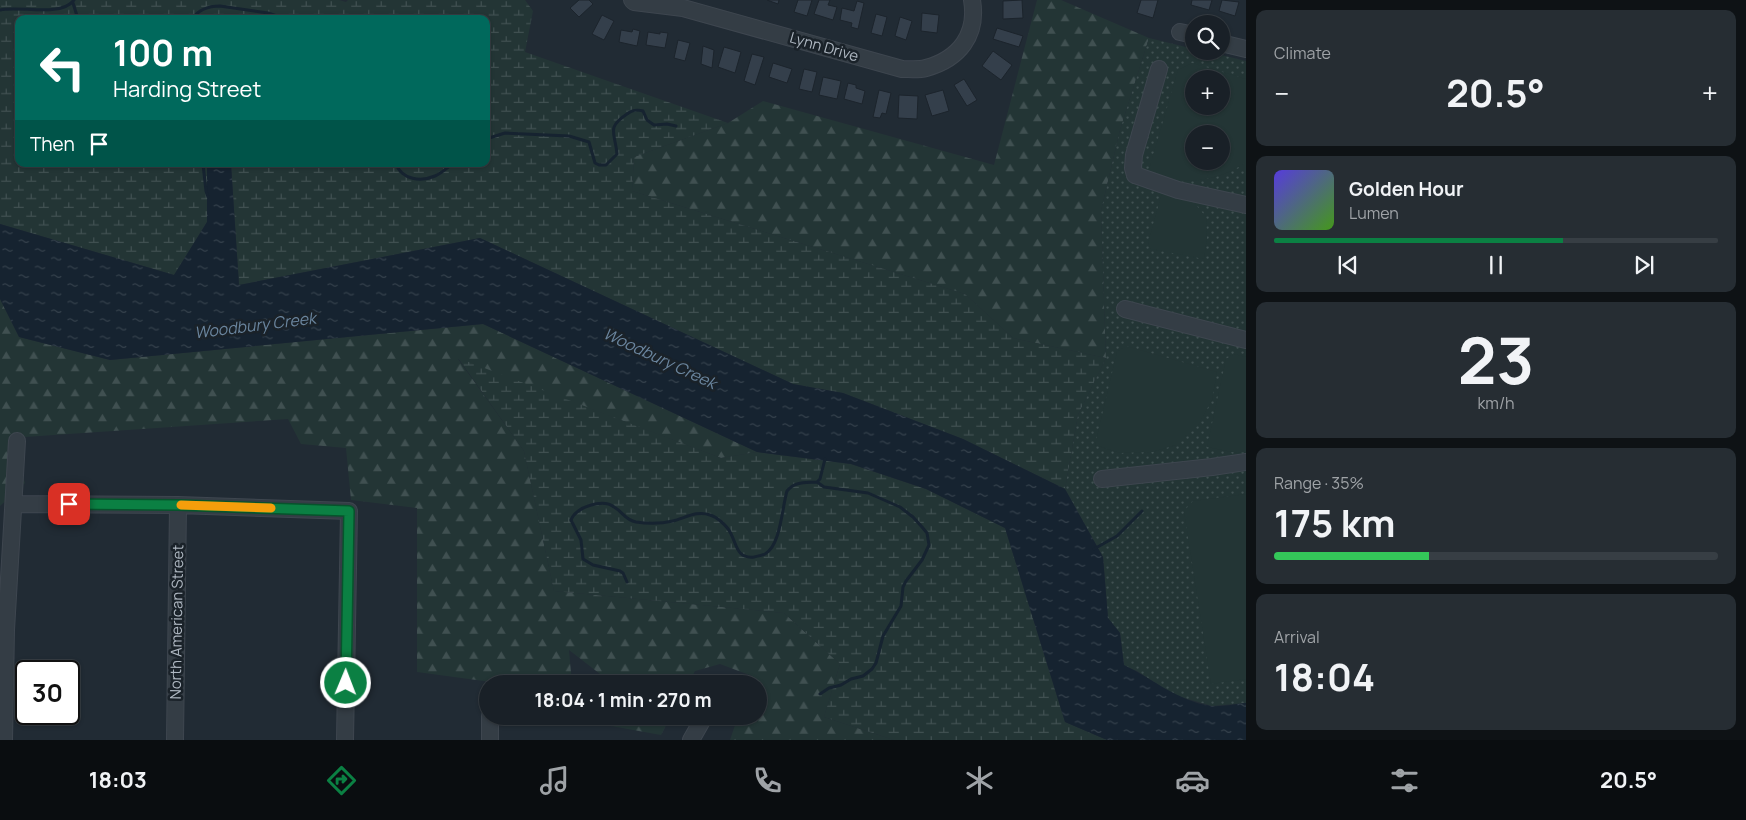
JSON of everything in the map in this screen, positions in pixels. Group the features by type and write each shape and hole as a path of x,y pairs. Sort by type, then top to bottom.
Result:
{"street":[{"name":"Lynn Drive","path":"632,0 634,2 683,8 902,69 925,69 949,59 964,44 972,25 974,9 972,0"},
{"path":"1230,45 1246,49"},
{"path":"1159,69 1134,155 1133,168 1135,175 1178,190 1246,205"},
{"path":"1125,309 1246,340"},
{"path":"4,740 3,630 14,504 16,441"},
{"path":"1102,479 1246,462"},
{"path":"14,504 178,505 349,511 345,740"},
{"name":"North American Street","path":"175,740 178,505"},
{"path":"490,725 490,740"},
{"path":"691,740 700,725"}],"green space":[{"path":"0,0 339,0 346,2 348,0 525,0 533,11 525,52 728,123 634,157 632,191 965,294 1013,338 1106,358 1078,415 1065,489 963,439 843,393 793,384 480,238 239,285 231,167 490,167 490,15 15,15 15,167 207,167 207,222 174,275 0,224"},
{"path":"1037,0 1061,0 1149,38 1120,130 1101,211 1106,358 1013,338 965,294 632,191 634,157 728,123 763,101 994,165"},
{"path":"1149,38 1185,47 1185,60 1230,60 1230,57 1246,61 1246,703 1212,706 1174,695 1137,671 1124,666 1120,633 1108,618 1103,557 1065,489 1078,415 1106,358 1101,211 1120,130"},
{"path":"1192,63 1216,70 1185,70 1185,115 1230,115 1230,74 1246,79 1246,162 1231,171 1205,179 1178,181 1148,173 1178,70"},
{"path":"1163,189 1191,199 1206,217 1207,238 1204,259 1151,249 1148,243"},
{"path":"0,299 19,337 110,360 483,324 757,452 721,458 458,359 524,451 554,591 784,613 840,664 824,717 894,740 730,740 735,725 767,725 767,675 749,675 720,664 695,671 693,675 601,675 569,650 571,675 479,675 479,680 417,672 417,508 351,500 346,448 301,444 288,419 10,438 25,483 0,506"},
{"path":"1126,346 1217,372 1212,400 1198,425 1176,445 1152,452 1120,453 1095,445 1117,352"},
{"path":"1234,354 1246,357 1246,452 1237,453 1207,447 1226,359"},
{"path":"458,358 721,458 757,452 851,464 926,489 1005,528 1065,722 1107,740 894,740 824,717 840,664 784,613 554,591 524,451"},
{"path":"1246,494 1246,679 1211,684 1184,511 1193,501"},
{"path":"606,725 666,725 661,735"}],"water":[{"name":"Woodbury Creek","path":"207,167 231,167 239,285 480,238 793,384 843,393 963,439 1065,489 1103,557 1108,618 1120,633 1124,665 1177,695 1199,703 1211,706 1224,706 1246,703 1246,740 1107,740 1065,722 1005,528 926,489 851,464 757,452 483,324 110,360 19,337 0,299 0,224 174,275 207,222"}],"building":[{"path":"579,0 589,0 593,4 579,17 570,8"},
{"path":"767,0 779,0 778,4"},
{"path":"798,0 812,0 807,16 794,12"},
{"path":"819,0 830,0 828,5 837,7 833,20 814,14"},
{"path":"1022,0 1023,18 1003,19 1003,1"},
{"path":"1141,0 1158,0 1153,18 1137,13"},
{"path":"1192,0 1212,0 1209,10 1191,5"},
{"path":"1222,0 1239,2 1235,16 1219,11"},
{"path":"857,1 864,3 858,29 851,27 852,23 840,20 842,8 854,11"},
{"path":"922,13 939,15 937,33 921,31"},
{"path":"876,14 887,17 882,36 871,33"},
{"path":"602,15 614,21 604,40 592,34"},
{"path":"900,17 912,21 906,40 895,36"},
{"path":"997,28 1023,36 1019,47 993,39"},
{"path":"633,29 640,31 637,46 619,42 621,30 632,32"},
{"path":"648,32 668,33 665,48 646,45"},
{"path":"678,40 690,43 685,61 674,58"},
{"path":"703,46 714,50 712,68 701,64"},
{"path":"724,47 741,52 735,73 718,67"},
{"path":"993,51 1012,65 1001,80 982,66"},
{"path":"752,54 764,57 755,85 744,81"},
{"path":"773,63 792,69 787,83 769,77"},
{"path":"804,69 817,72 812,92 799,89"},
{"path":"823,77 841,81 837,99 819,95"},
{"path":"964,79 977,100 967,106 954,85"},
{"path":"848,83 856,85 856,88 865,91 862,104 844,99"},
{"path":"879,90 891,93 886,114 882,113 880,118 873,117"},
{"path":"943,90 949,111 932,116 925,95"},
{"path":"899,95 918,96 917,119 898,118"}],"waterway":[{"path":"0,10 50,10 68,5 74,0"},
{"path":"73,3 77,15"},
{"path":"196,15 204,9 220,6 274,15"},
{"path":"490,138 505,133 569,136 589,142 595,163 606,165 617,154 614,127 620,119 631,112 636,110 643,111 647,120 654,125 667,124 676,126"},
{"path":"203,167 208,197"},
{"path":"398,167 407,176 418,179 430,178 448,167"},
{"path":"817,482 820,479 825,459"},
{"path":"627,582 620,571 593,565 583,559 581,540 571,520 578,511 590,505 609,504 632,521 641,523 668,522 701,513 713,516 727,527 740,553 744,556 754,557 765,554 774,543 778,534 787,491 797,484 817,482 824,487 868,493 900,507 913,517 927,533 929,545 922,560 903,587 901,606 883,636 876,663 872,669 863,676 829,688 820,694"},
{"path":"1094,549 1117,536 1142,511"}],"slow traffic":[{"path":"181,505 271,508"}],"route":[{"path":"69,504 178,505 349,511 346,683"}]}
